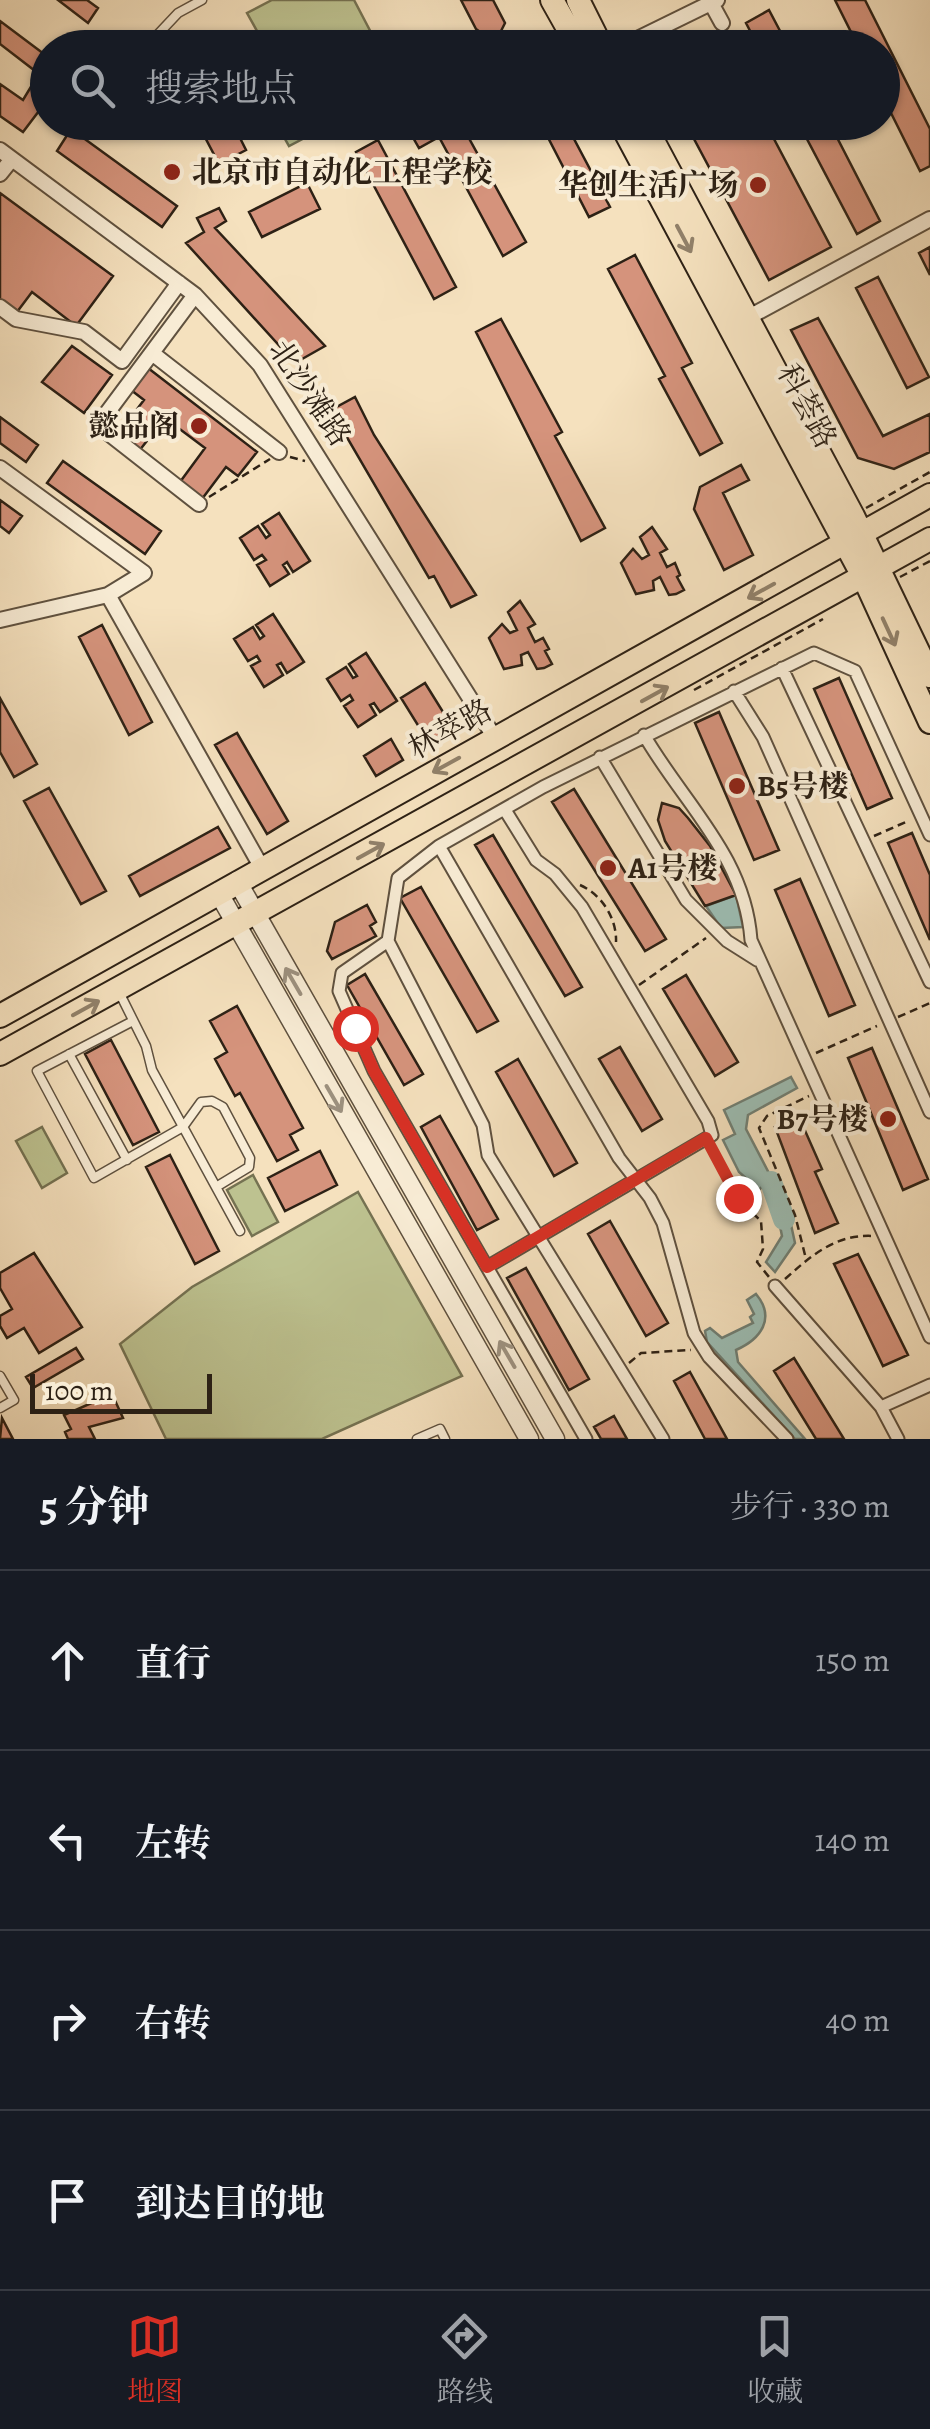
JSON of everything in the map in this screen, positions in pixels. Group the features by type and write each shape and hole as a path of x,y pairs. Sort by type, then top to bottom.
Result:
{"main road":[{"path":"552,0 569,30"},
{"path":"578,0 593,30"},
{"name":"科荟路","path":"630,140 930,676"},
{"name":"科荟路","path":"653,140 749,317 854,539"},
{"path":"0,1054 872,573 930,536 922,499"},
{"name":"林萃路","path":"0,1016 922,499"},
{"path":"802,569 819,603"},
{"name":"科荟路","path":"872,573 930,722"},
{"path":"176,916 194,949"}],"street":[{"path":"655,30 714,1 722,23"},
{"path":"0,174 6,154"},
{"name":"北沙滩路","path":"6,154 179,282 221,318 260,365 322,459 494,738"},
{"path":"749,317 930,220"},
{"path":"0,307 16,319 84,332 122,362 179,282"},
{"path":"195,296 98,425 199,504"},
{"path":"152,353 280,452"},
{"path":"0,468 144,572 108,595 0,620"},
{"path":"108,595 262,868"},
{"path":"663,1439 488,1155 483,1125 388,941 394,886 439,846 600,757 814,653 856,671 930,834"},
{"path":"782,668 930,982"},
{"path":"734,691 762,737 930,1112"},
{"path":"644,735 731,861 760,962 930,1337"},
{"path":"600,757 686,900 715,931 760,962"},
{"path":"487,1267 712,1135 708,1121 582,908 556,874 536,860 505,810"},
{"path":"439,846 618,1158 636,1178 662,1223 694,1332 702,1346 786,1439"},
{"path":"228,887 529,1439"},
{"path":"246,921 555,1439"},
{"path":"388,941 350,964 338,982 339,992 374,1071 586,1439"},
{"path":"776,1286 880,1407 898,1439"},
{"path":"880,1407 930,1385"}],"lane":[{"path":"162,30 178,13 202,0"},
{"path":"118,990 152,1070 240,1231"},
{"path":"133,1021 37,1071 94,1178 184,1128 201,1102 212,1100 222,1107 250,1158 250,1167 216,1187"},
{"path":"70,1054 127,1160"},
{"path":"0,1376 14,1400 0,1408"},
{"path":"416,1439 440,1429 444,1439"}],"path":[{"path":"199,504 280,452 300,462 322,459"},
{"path":"864,840 922,816"},
{"path":"630,992 715,931"},
{"path":"805,1057 930,1003"},
{"path":"805,1257 794,1214 759,1128 767,1116 820,1091"},
{"path":"706,1138 738,1198 762,1221 763,1250 757,1262 776,1286 805,1257 849,1239 884,1237"},
{"path":"624,1376 630,1360 641,1354 680,1354 702,1346"}],"green space":[{"path":"272,0 354,0 370,30 256,30 247,13"},
{"path":"42,1127 67,1173 42,1188 16,1141"},
{"path":"253,1175 278,1222 252,1236 227,1190"},
{"path":"358,1192 462,1376 322,1439 166,1439 120,1344 192,1287"}],"water":[{"path":"736,895 743,927 721,928 706,906"},
{"path":"791,1077 797,1088 748,1115 746,1129 771,1177 759,1190 739,1172 723,1140 735,1134 724,1110"},
{"path":"790,1220 795,1243 775,1272 766,1262 782,1236 779,1221"},
{"path":"756,1294 765,1311 763,1327 736,1350 738,1362 805,1439 795,1439 707,1342 705,1331 710,1328 722,1338 753,1323 750,1317 754,1314 747,1300"}],"building":[{"path":"58,0 87,0 98,8 88,23"},
{"path":"461,0 493,0 505,23 502,30 476,29"},
{"path":"835,0 865,0 880,30 850,30"},
{"path":"769,10 780,30 750,30 746,23"},
{"path":"0,21 30,44 30,67 0,44"},
{"path":"900,69 930,129 930,166 920,171 900,131"},
{"path":"0,84 23,100 30,88 30,123 23,132 0,116"},
{"path":"64,140 86,140 177,206 162,227 57,151"},
{"path":"206,140 241,140 246,150 219,164"},
{"path":"378,140 456,287 434,299 356,152"},
{"path":"414,140 434,140 419,148"},
{"path":"441,140 470,140 526,242 503,256"},
{"path":"549,140 575,140 610,207 589,217"},
{"name":"华创生活广场","path":"695,140 775,140 831,247 769,280"},
{"path":"807,140 838,140 880,221 857,234"},
{"path":"307,183 320,209 262,237 249,212"},
{"path":"0,193 113,276 76,326 32,292 14,316 0,305"},
{"path":"219,208 226,221 215,228 325,346 295,363 186,243 204,232 197,218"},
{"path":"930,247 930,275 919,253"},
{"path":"635,255 692,363 682,368 722,443 700,455 659,379 665,376 608,269"},
{"path":"878,277 929,377 907,388 856,288"},
{"path":"818,318 883,436 930,414 930,452 894,469 858,458 791,330"},
{"path":"501,319 562,432 555,436 605,528 581,541 476,332"},
{"path":"72,346 112,375 84,413 42,382"},
{"name":"懿品阁","path":"148,368 257,452 238,476 226,467 202,499 180,482 205,448 165,418 139,451 118,434 144,400 131,390"},
{"path":"355,397 374,435 476,595 451,607 434,576 429,578 331,410"},
{"path":"0,417 38,445 26,462 0,443"},
{"path":"63,461 161,531 145,554 47,483"},
{"path":"741,465 749,480 723,493 753,555 724,570 694,509 700,487"},
{"path":"0,500 22,516 9,533 0,526"},
{"path":"279,513 310,561 293,572 287,562 283,565 289,574 270,586 257,565 266,560 262,555 254,560 240,538 258,526 266,538 270,535 262,524"},
{"path":"652,527 667,549 660,553 667,567 675,563 680,575 677,577 684,590 676,594 669,595 660,577 653,581 654,590 636,594 621,563 633,549 642,559 649,555 640,537"},
{"path":"520,601 535,624 528,628 535,642 543,638 549,649 545,651 552,664 544,668 537,669 528,652 521,655 522,665 504,669 489,638 502,624 510,633 517,630 508,612"},
{"path":"273,614 304,662 287,673 281,663 277,665 283,675 264,687 251,666 260,661 257,656 248,661 234,639 253,627 260,639 264,636 256,625"},
{"path":"102,625 152,722 129,735 79,637"},
{"path":"366,653 397,701 380,712 374,703 370,705 376,715 358,727 344,706 353,700 350,695 341,701 327,679 346,667 353,678 357,676 349,664"},
{"path":"839,678 892,798 867,809 814,689"},
{"path":"425,683 453,728 429,743 401,698"},
{"path":"0,698 37,764 14,777 0,752"},
{"name":"B5号楼","path":"719,712 779,850 754,860 695,723"},
{"path":"237,733 288,821 267,834 215,745"},
{"path":"391,739 403,760 376,776 364,756"},
{"path":"49,788 106,891 81,904 24,801"},
{"name":"A1号楼","path":"574,789 666,939 645,951 552,802"},
{"path":"662,803 679,808 688,818 710,846 736,895 705,906 665,841 658,820"},
{"path":"218,827 230,848 140,896 129,876"},
{"path":"912,833 930,875 930,940 888,843"},
{"path":"493,835 582,987 565,996 475,845"},
{"path":"800,879 855,1005 829,1016 775,890"},
{"path":"421,887 498,1021 477,1032 400,898"},
{"path":"367,905 376,922 370,926 376,936 332,959 327,951 335,922"},
{"path":"365,974 423,1074 404,1085 347,985"},
{"path":"686,975 738,1062 715,1076 663,989"},
{"path":"237,1006 303,1128 290,1135 298,1150 277,1161 240,1093 235,1096 215,1059 227,1052 210,1021"},
{"path":"111,1040 159,1132 133,1145 85,1054"},
{"path":"620,1047 662,1119 642,1131 599,1059"},
{"name":"B7号楼","path":"872,1048 928,1179 903,1190 848,1058"},
{"path":"518,1059 577,1163 554,1176 496,1072"},
{"path":"440,1116 498,1219 477,1230 421,1127"},
{"path":"799,1117 822,1169 815,1172 838,1223 815,1233 775,1127"},
{"path":"320,1151 337,1185 285,1211 268,1178"},
{"path":"170,1155 219,1251 195,1264 146,1167"},
{"path":"610,1221 668,1323 646,1336 588,1234"},
{"path":"34,1253 82,1327 39,1353 24,1328 7,1338 0,1326 0,1316 12,1309 0,1288 0,1273"},
{"path":"858,1254 908,1355 883,1366 834,1264"},
{"path":"526,1268 589,1379 569,1390 507,1278"},
{"path":"76,1348 83,1359 33,1388 26,1377"},
{"path":"794,1358 844,1439 816,1439 774,1371"},
{"path":"690,1372 727,1439 705,1439 674,1381"},
{"path":"112,1394 123,1418 89,1427 95,1439 68,1439 65,1432 71,1429 64,1415"},
{"path":"614,1416 627,1439 601,1439 594,1427"},
{"path":"2,1418 13,1439 0,1439"}],"waterway":[{"path":"771,1182 784,1219"}],"place":[{"name":"北京市自动化工程学校","path":"172,172"},
{"name":"华创生活广场","path":"758,185"},
{"name":"懿品阁","path":"199,426"},
{"name":"B5号楼","path":"737,786"},
{"name":"A1号楼","path":"608,868"},
{"name":"B7号楼","path":"888,1119"}],"route":[{"path":"355,1028 374,1071 487,1267 706,1138 738,1198"}]}
